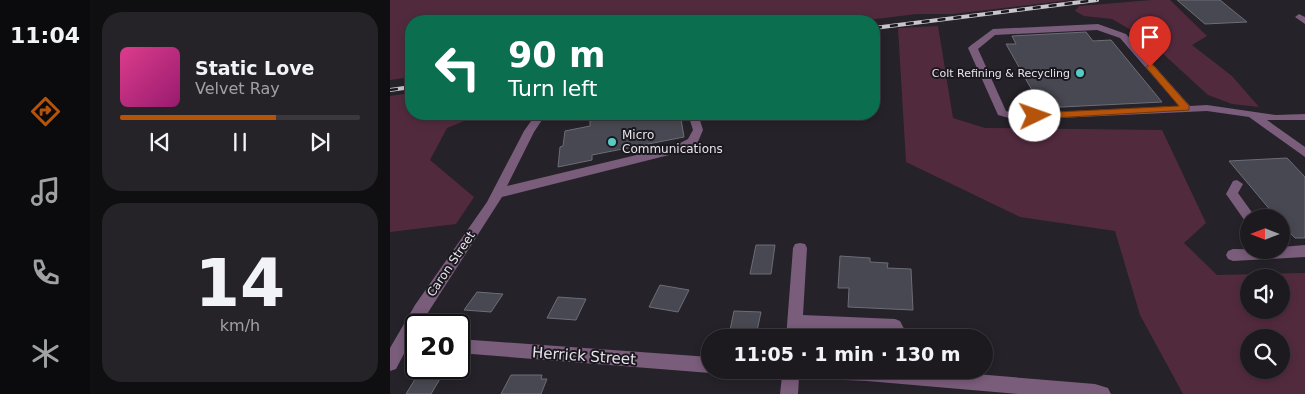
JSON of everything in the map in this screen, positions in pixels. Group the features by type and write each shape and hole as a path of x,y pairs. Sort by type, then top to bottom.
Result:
{"street":[{"path":"1186,108 1126,39 1106,29 1098,27 993,32 973,48 1002,113 1016,117 1186,108 1207,108 1276,118 1305,116"},
{"path":"1253,115 1305,153"},
{"name":"Caron Street","path":"419,314 499,193 536,120"},
{"path":"499,193 677,149 693,141 698,130 694,120"},
{"path":"1238,184 1232,194 1243,209"},
{"path":"795,329 800,248"},
{"path":"1290,251 1305,251"},
{"path":"1233,255 1240,254"},
{"path":"795,321 895,326 896,329"},
{"name":"Caron Street","path":"390,362 405,347"},
{"name":"Herrick Street","path":"470,347 701,364"},
{"path":"789,394 790,379"},
{"path":"965,379 1102,394"}],"shaded area":[{"path":"390,0 1070,0 953,14 917,14 880,18 880,15 405,15 405,78 390,80"},
{"path":"1170,0 1207,36 1192,45 1232,76 1259,107 1232,104 1208,95 1148,40 1112,19 1084,16 1075,11 1079,6"},
{"path":"938,26 953,118 985,128 1162,130 1206,223 1184,243 1217,275 1240,274 1240,319 1290,319 1290,273 1305,273 1305,394 1183,394 1140,315 1115,231 1020,217 906,162 898,28"},
{"path":"405,94 405,120 467,120 447,128 430,160 474,197 456,224 390,232 390,96"}],"building":[{"path":"1177,0 1220,0 1247,22 1205,24"},
{"name":"Colt Refining & Recycling","path":"1086,32 1093,41 1111,40 1162,102 1042,108 1006,44 1016,44 1012,36"},
{"name":"Micro Communications","path":"681,120 684,137 592,155 592,160 558,167 560,147 563,146 565,131 590,126 590,121"},
{"path":"1287,158 1305,177 1305,238 1295,238 1290,233 1290,209 1269,209 1229,161"},
{"path":"756,245 775,245 771,274 750,274"},
{"path":"840,256 870,258 870,262 888,263 887,268 911,269 913,310 848,307 849,288 838,288"},
{"path":"660,285 689,290 678,312 649,307"},
{"path":"477,292 503,294 491,312 464,310"},
{"path":"558,297 586,299 576,320 547,318"},
{"path":"734,311 761,312 757,329 730,329"},
{"path":"511,375 542,375 541,379 547,379 541,394 501,394"},
{"path":"415,379 440,379 431,394 406,394"}],"railway":[{"path":"880,27 1097,0"},
{"path":"390,90 405,88"}],"place":[{"name":"Colt Refining & Recycling","path":"1080,73"},
{"name":"Micro Communications","path":"612,142"}],"route":[{"path":"1035,116 1186,108 1150,67"}]}
